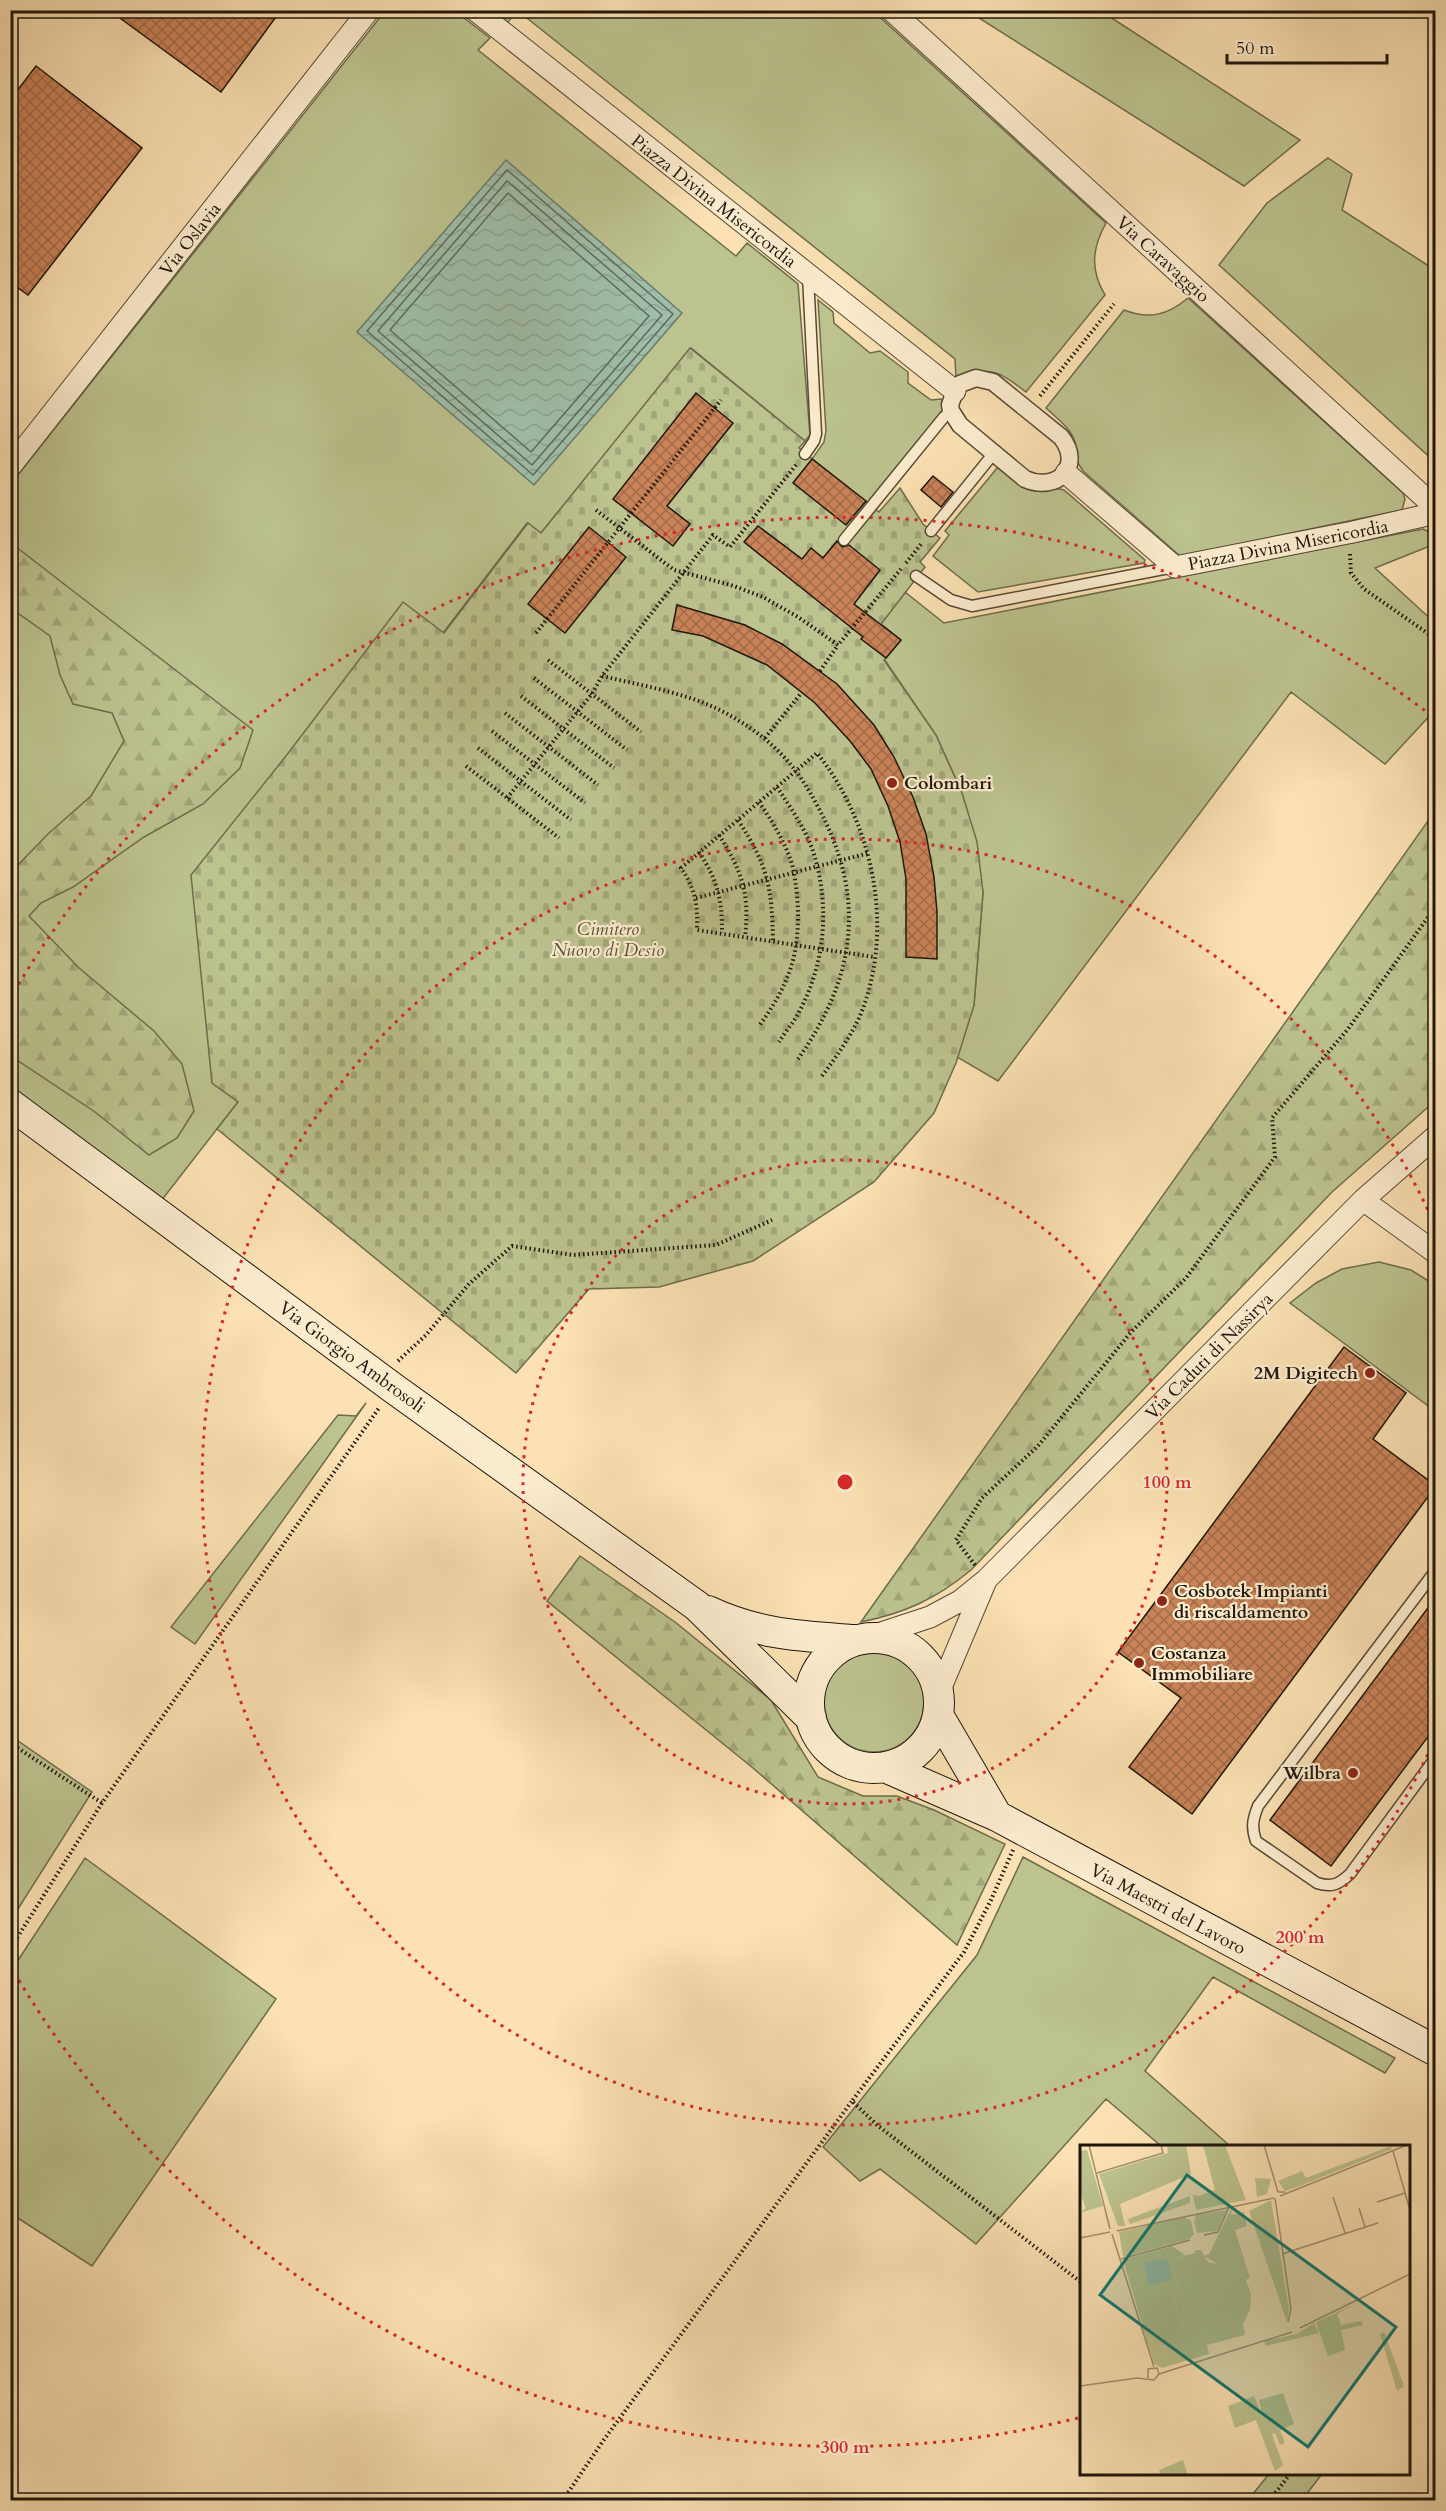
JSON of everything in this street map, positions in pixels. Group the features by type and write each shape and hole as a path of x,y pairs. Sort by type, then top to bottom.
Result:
{"main road":[{"name":"Via Giorgio Ambrosoli","path":"10,1104 387,1383 697,1606 811,1718"},
{"name":"Via Giorgio Ambrosoli","path":"697,1606 729,1621 777,1635 860,1639"},
{"path":"938,1704 932,1734 920,1750 904,1761 885,1767 865,1767 847,1762 831,1751 818,1736 811,1718 809,1694 817,1671 833,1652 860,1639 886,1638 905,1645 921,1657 932,1673 938,1704 1009,1823"},
{"name":"Via Maestri del Lavoro","path":"885,1767 1009,1823 1436,2051"}],"street":[{"name":"Via Oslavia","path":"10,467 369,10"},
{"name":"Piazza Divina Misericordia","path":"475,10 808,276 953,401 960,424 1025,479 1034,483 1046,483 1059,479 1066,473 1175,567 1436,513"},
{"name":"Via Caravaggio","path":"891,10 1436,508"},
{"path":"953,401 968,380 985,379 993,382 1066,444 1069,460 1066,473"},
{"name":"Via Caduti di Nassirya","path":"860,1639 930,1617 960,1600 986,1580 1363,1200 1436,1136"},
{"path":"1363,1200 1436,1253"},
{"name":"Via Caduti di Nassirya","path":"938,1704 986,1580"}],"lane":[{"path":"805,454 814,441 816,425 808,276"},
{"path":"844,540 944,417 953,401"},
{"path":"931,531 994,453"},
{"path":"916,576 951,600 972,606 1175,567"},
{"path":"1436,1570 1258,1806 1252,1830 1256,1841 1317,1884 1327,1886 1341,1882 1350,1874 1436,1757"}],"path":[{"path":"1028,410 1114,304"},
{"path":"536,633 721,400"},
{"path":"507,798 592,694 602,676 713,535 730,547 805,454"},
{"path":"596,510 674,570 682,574 731,585 763,597 798,616 838,645"},
{"path":"820,671 838,645 931,531"},
{"path":"1353,532 1349,560 1351,573 1377,599 1436,639"},
{"path":"548,660 641,732"},
{"path":"602,676 694,699 734,718 765,738 797,770 829,826 842,861 849,903 847,952 840,980 827,1013 798,1059"},
{"path":"534,678 627,750"},
{"path":"765,738 802,692"},
{"path":"521,696 614,768"},
{"path":"505,713 598,785"},
{"path":"492,731 585,803"},
{"path":"478,748 571,820"},
{"path":"822,1076 843,1046 859,1017 871,981 874,957 876,914 869,854 860,825 847,797 818,753 681,868 696,898 697,930 874,957"},
{"path":"466,766 559,838"},
{"path":"777,787 802,827 817,867 822,894 822,949 816,971 799,1012 778,1042"},
{"path":"759,802 778,834 792,867 798,914 795,944 788,976 759,1026"},
{"path":"738,820 750,839 769,881 772,896 773,941"},
{"path":"719,835 738,867 745,886 747,904 745,937"},
{"path":"699,852 711,869 720,892 722,933"},
{"path":"696,898 869,854"},
{"path":"986,1580 956,1540 982,1498 1038,1446 1132,1331 1186,1278 1275,1157 1272,1118 1348,1029 1436,906"},
{"path":"10,1949 102,1803 387,1383 469,1284 512,1246 573,1255 716,1245 772,1220"},
{"path":"10,1743 102,1803"},
{"path":"563,2500 603,2441 964,1952 991,1900 1009,1823"},
{"path":"852,2101 877,2125 1080,2281"},
{"path":"1270,2500 1289,2475"}],"green space":[{"path":"385,11 455,11 490,38 478,50 736,256 747,243 798,284 810,435 805,441 691,348 541,533 527,523 443,633 403,603 238,1102 161,1201 11,1088 10,485"},
{"path":"488,11 518,11 505,25"},
{"path":"518,11 873,11 1106,223 1098,241 1095,259 1097,277 1105,295 1026,392 994,372 978,372 956,379 955,359"},
{"path":"968,11 1101,11 1300,140 1244,186"},
{"path":"1328,158 1352,174 1342,210 1435,270 1435,462 1219,265 1267,203"},
{"path":"1188,298 1403,493 1405,499 1402,510 1180,556 1083,471 1076,460 1077,451 1073,436 1046,408 1124,310 1142,315 1158,314 1181,304"},
{"path":"818,300 833,312 834,323 870,353 880,351 908,372 908,383 931,400 941,399 947,406 868,503 812,459 824,442 826,431"},
{"name":"Cimitero Nuovo di Desio","path":"690,348 805,441 799,448 879,512 900,488 923,524 940,538 920,562 925,567 881,624 901,640 884,660 936,735 962,793 977,842 983,892 974,1005 956,1063 934,1113 874,1182 753,1261 659,1287 589,1289 516,1373 217,1129 238,1102 212,1083 191,875 286,756 403,602 444,633 528,523 541,533"},
{"path":"998,467 1020,484 1035,491 1064,490 1145,560 1144,563 978,592 933,556 949,535 945,531"},
{"path":"1423,529 1435,535 1435,544 1375,568 1435,623 1435,710 1385,764 1291,692 998,1081 957,1057 974,1005 983,892 962,793 936,735 884,659 900,639 881,624 905,592 944,623"},
{"path":"11,543 253,730 240,768 203,804 144,837 73,887 41,903 29,916 79,968 154,1031 182,1064 194,1111 177,1138 149,1155 95,1112 11,1056 11,866 17,866 48,834 91,796 124,741 112,713 73,704 60,675 50,636 19,614 11,621"},
{"path":"1435,811 1435,1101 1332,1192 971,1570 919,1604 861,1622"},
{"path":"1379,1262 1411,1270 1435,1285 1435,1411 1290,1303 1316,1283 1342,1269"},
{"path":"366,1403 195,1644 171,1627 338,1415 356,1416"},
{"path":"580,1556 675,1622 771,1700 818,1777 863,1796 897,1796 934,1810 1005,1844 957,1945 753,1768 547,1601"},
{"path":"874,1652 902,1660 916,1674 924,1702 916,1730 902,1744 874,1752 846,1744 832,1730 824,1702 832,1674 846,1660"},
{"path":"11,1736 92,1792 11,1920"},
{"path":"1023,1857 1395,2058 1385,2073 1213,1977 1145,2071 1229,2145 1160,2145 1106,2099 976,2244 880,2169 860,2181 823,2147 977,1955"},
{"path":"85,1858 276,1999 92,2266 10,2213 11,1971"},
{"path":"1268,2475 1321,2475 1302,2500 1248,2500"}],"water":[{"path":"506,160 682,313 534,485 357,332"}],"building":[{"path":"109,10 281,10 221,92"},
{"path":"36,66 142,148 28,295 10,282 10,100"},
{"path":"696,393 733,423 667,506 690,524 673,546 613,499"},
{"path":"812,459 866,501 846,525 793,483"},
{"path":"933,476 953,492 941,507 921,490"},
{"path":"758,526 802,559 811,548 823,558 837,541 842,547 849,545 880,570 854,604 901,640 886,658 744,542"},
{"path":"589,527 626,557 565,633 528,604"},
{"name":"Colombari","path":"677,605 745,625 782,644 837,684 874,725 894,757 913,797 926,834 934,877 937,959 906,957 906,879 900,842 888,806 871,769 850,741 815,703 767,665 703,636 672,630"},
{"path":"1344,1347 1406,1393 1373,1439 1436,1486 1192,1814 1129,1767 1181,1698 1118,1652"},
{"name":"Wilbra","path":"1436,1597 1436,1726 1331,1866 1270,1820"}],"place":[{"name":"Colombari","path":"892,783"},
{"name":"2M Digitech","path":"1370,1373"},
{"name":"Cosbotek Impianti di riscaldamento","path":"1162,1601"},
{"name":"Costanza Immobiliare","path":"1139,1663"},
{"name":"Wilbra","path":"1353,1773"}]}
